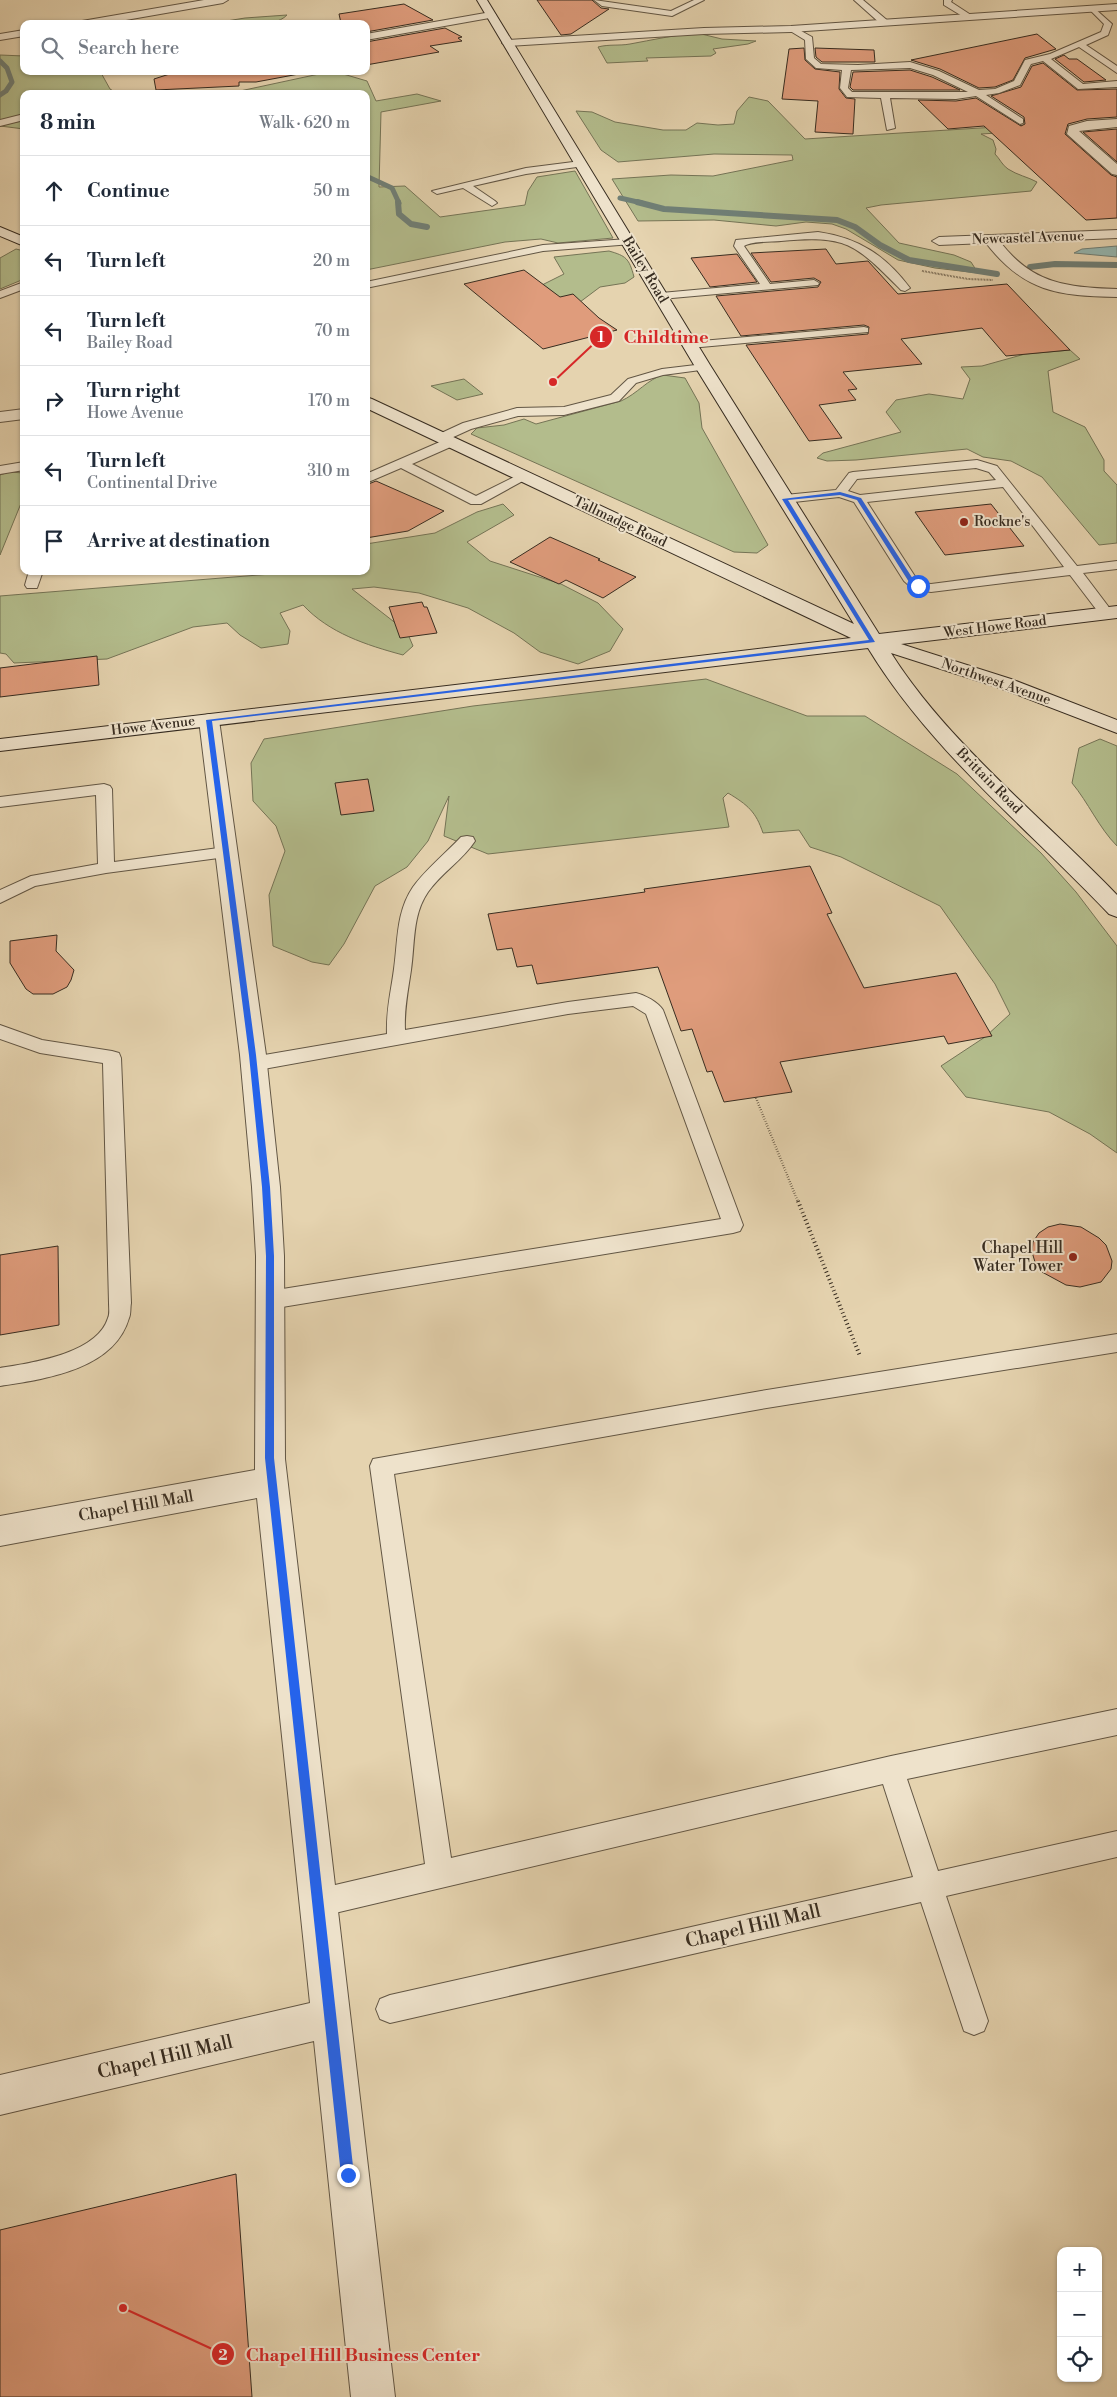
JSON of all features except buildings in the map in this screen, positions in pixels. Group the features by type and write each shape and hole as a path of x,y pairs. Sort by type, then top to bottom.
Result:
{"street":[{"path":"102,20 192,2 223,0"},
{"name":"Bailey Road","path":"482,0 704,368 873,641"},
{"path":"508,43 669,33 791,29 1117,7"},
{"path":"370,35 492,15"},
{"path":"0,37 20,34"},
{"path":"1117,123 1087,125 1073,129 1073,134 1117,171"},
{"path":"0,231 20,240"},
{"name":"Newcastel Avenue","path":"939,241 1117,234"},
{"path":"991,240 1004,259 1042,284 1071,292 1117,293"},
{"name":"Tallmadge Road","path":"370,404 873,641"},
{"path":"0,417 20,414"},
{"name":"West Howe Road","path":"873,641 1112,613"},
{"name":"Howe Avenue","path":"0,745 873,641"},
{"name":"Northwest Avenue","path":"873,641 1004,682 1117,727"},
{"name":"Brittain Road","path":"873,641 899,682 934,726 991,785 1076,865 1117,909"},
{"path":"209,720 254,1064 266,1187 270,1300 269,1458 373,2397"},
{"name":"Chapel Hill Mall","path":"0,1531 272,1482"},
{"name":"Chapel Hill Mall","path":"0,2095 330,2018"}],"lane":[{"path":"598,0 602,4 672,14 700,0"},
{"path":"858,0 885,23"},
{"path":"948,0 947,3 970,17"},
{"path":"847,67 844,88 850,95 956,96 996,91 1017,83 1028,62 1081,45 1104,33 1108,24 1093,9"},
{"path":"669,33 672,14"},
{"path":"791,29 809,39 810,59 819,66 910,65 936,73 978,93 1020,121"},
{"path":"1081,45 1117,70"},
{"path":"1044,58 1081,87 1117,84"},
{"path":"886,96 890,128"},
{"path":"0,123 20,118"},
{"path":"437,191 526,171 581,164"},
{"path":"465,185 492,203"},
{"path":"767,287 739,246 740,242 824,235 847,241 867,252 905,288"},
{"path":"370,284 543,248 628,242"},
{"path":"661,296 814,283"},
{"path":"0,296 20,287"},
{"path":"690,345 864,330"},
{"path":"584,394 662,372 704,368"},
{"path":"517,412 564,411 615,398 632,381"},
{"path":"370,477 403,464 467,426 566,399"},
{"path":"403,464 476,501 524,477"},
{"path":"840,493 853,476 977,464 993,469 1074,571 1112,613"},
{"path":"0,470 20,467"},
{"path":"785,499 840,493 859,499 1006,483"},
{"path":"859,499 910,580 918,586 931,588 1117,566"},
{"path":"0,802 104,789 106,868"},
{"path":"396,1038 395,1009 403,968 404,941 408,922 420,890 467,841"},
{"path":"0,897 31,880 226,852"},
{"path":"254,1064 568,1008 636,999 654,1010 733,1225 270,1300"},
{"path":"0,1032 40,1046 112,1058 120,1303 119,1319 109,1335 93,1351 44,1370 0,1377"},
{"path":"440,1875 381,1466 870,1382 1117,1343"},
{"path":"318,1903 891,1769 1117,1722"},
{"path":"891,1769 974,2021"},
{"name":"Chapel Hill Mall","path":"390,2009 1117,1844"}],"path":[{"path":"756,1098 870,1382"}],"green space":[{"path":"287,15 280,20 233,20"},
{"path":"697,33 722,39 756,41 713,49 716,53 711,56 646,58 648,61 607,63 598,47 626,45"},
{"path":"0,55 20,56 20,75 102,75 112,90 20,90 20,128 0,126"},
{"path":"314,75 347,75 367,81 376,101 417,94 441,101 381,112 379,187 405,186 440,217 525,205 528,191 537,177 575,171 613,238 558,243 541,239 505,242 370,269 370,90 245,90"},
{"path":"749,97 768,101 805,139 1059,123 1068,125 1064,129 981,134 993,140 996,149 995,154 1006,167 1037,182 1031,191 866,208 899,243 954,255 971,262 978,273 935,268 898,260 846,229 832,224 806,222 776,226 714,220 638,221 612,179 671,175 713,176 793,160 792,155 714,154 618,162 601,150 576,111 592,112 615,122 663,130 686,130 697,123 734,124 737,111"},
{"path":"16,249 20,250 20,281 0,289 0,258"},
{"path":"609,251 626,259 634,277 625,283 600,287 580,302 546,300 542,285 564,274 554,257"},
{"path":"1070,350 1080,359 1048,371 1053,412 1085,427 1104,460 1104,471 1117,485 1117,543 1099,545 1042,477 1011,461 983,457 967,449 856,460 827,461 817,458 823,453 901,432 886,412 896,400 929,394 963,399 970,379 961,367 982,366 1025,354"},
{"path":"663,375 685,378 699,403 702,428 768,545 757,553 734,552 471,434 477,428 504,425 524,419 536,424 621,401 652,380"},
{"path":"464,379 483,394 457,400 431,386"},
{"path":"9,472 20,473 20,506 0,555 0,475"},
{"path":"503,504 514,515 467,542 490,561 561,584 598,603 623,629 610,651 578,664 540,652 514,633 468,608 419,593 374,587 352,589 407,632 413,646 403,655 349,637 324,623 303,605 280,613 290,631 288,644 261,648 240,635 227,623 193,627 107,659 14,663 6,654 0,653 0,596 259,575 370,575 370,543 435,533 477,512"},
{"path":"706,679 807,716 865,716 957,774 1041,853 1076,892 1117,946 1117,1153 1090,1134 1049,1112 966,1097 941,1066 985,1037 1010,1014 995,984 940,906 841,857 810,847 799,830 763,833 754,814 741,801 728,793 723,798 729,827 488,854 444,836 449,796 428,841 407,867 375,886 344,944 329,965 312,962 273,946 269,895 285,851 276,826 253,801 251,763 264,739 473,706"},
{"path":"1100,739 1117,746 1117,846 1072,783 1079,748"}],"water":[{"path":"1117,246 1117,257 1074,253 1082,249"}],"waterway":[{"path":"0,61 7,68 12,82 6,91 0,95"},
{"path":"370,178 392,188 399,203"},
{"path":"620,198 642,203"},
{"path":"398,202 399,214 411,224 427,227"},
{"path":"637,202 664,209 837,220 855,227 880,245 909,260 997,274"},
{"path":"1030,267 1055,264 1117,265"}],"place":[{"name":"Childtime","path":"553,382"},
{"name":"Rockne's","path":"964,522"},
{"name":"Chapel Hill Water Tower","path":"1073,1257"},
{"name":"Chapel Hill Business Center","path":"123,2308"}],"route":[{"path":"348,2175 269,1458 270,1256 266,1187 253,1055 209,720 873,641 785,499 840,493 859,499 910,580 918,586"}]}
